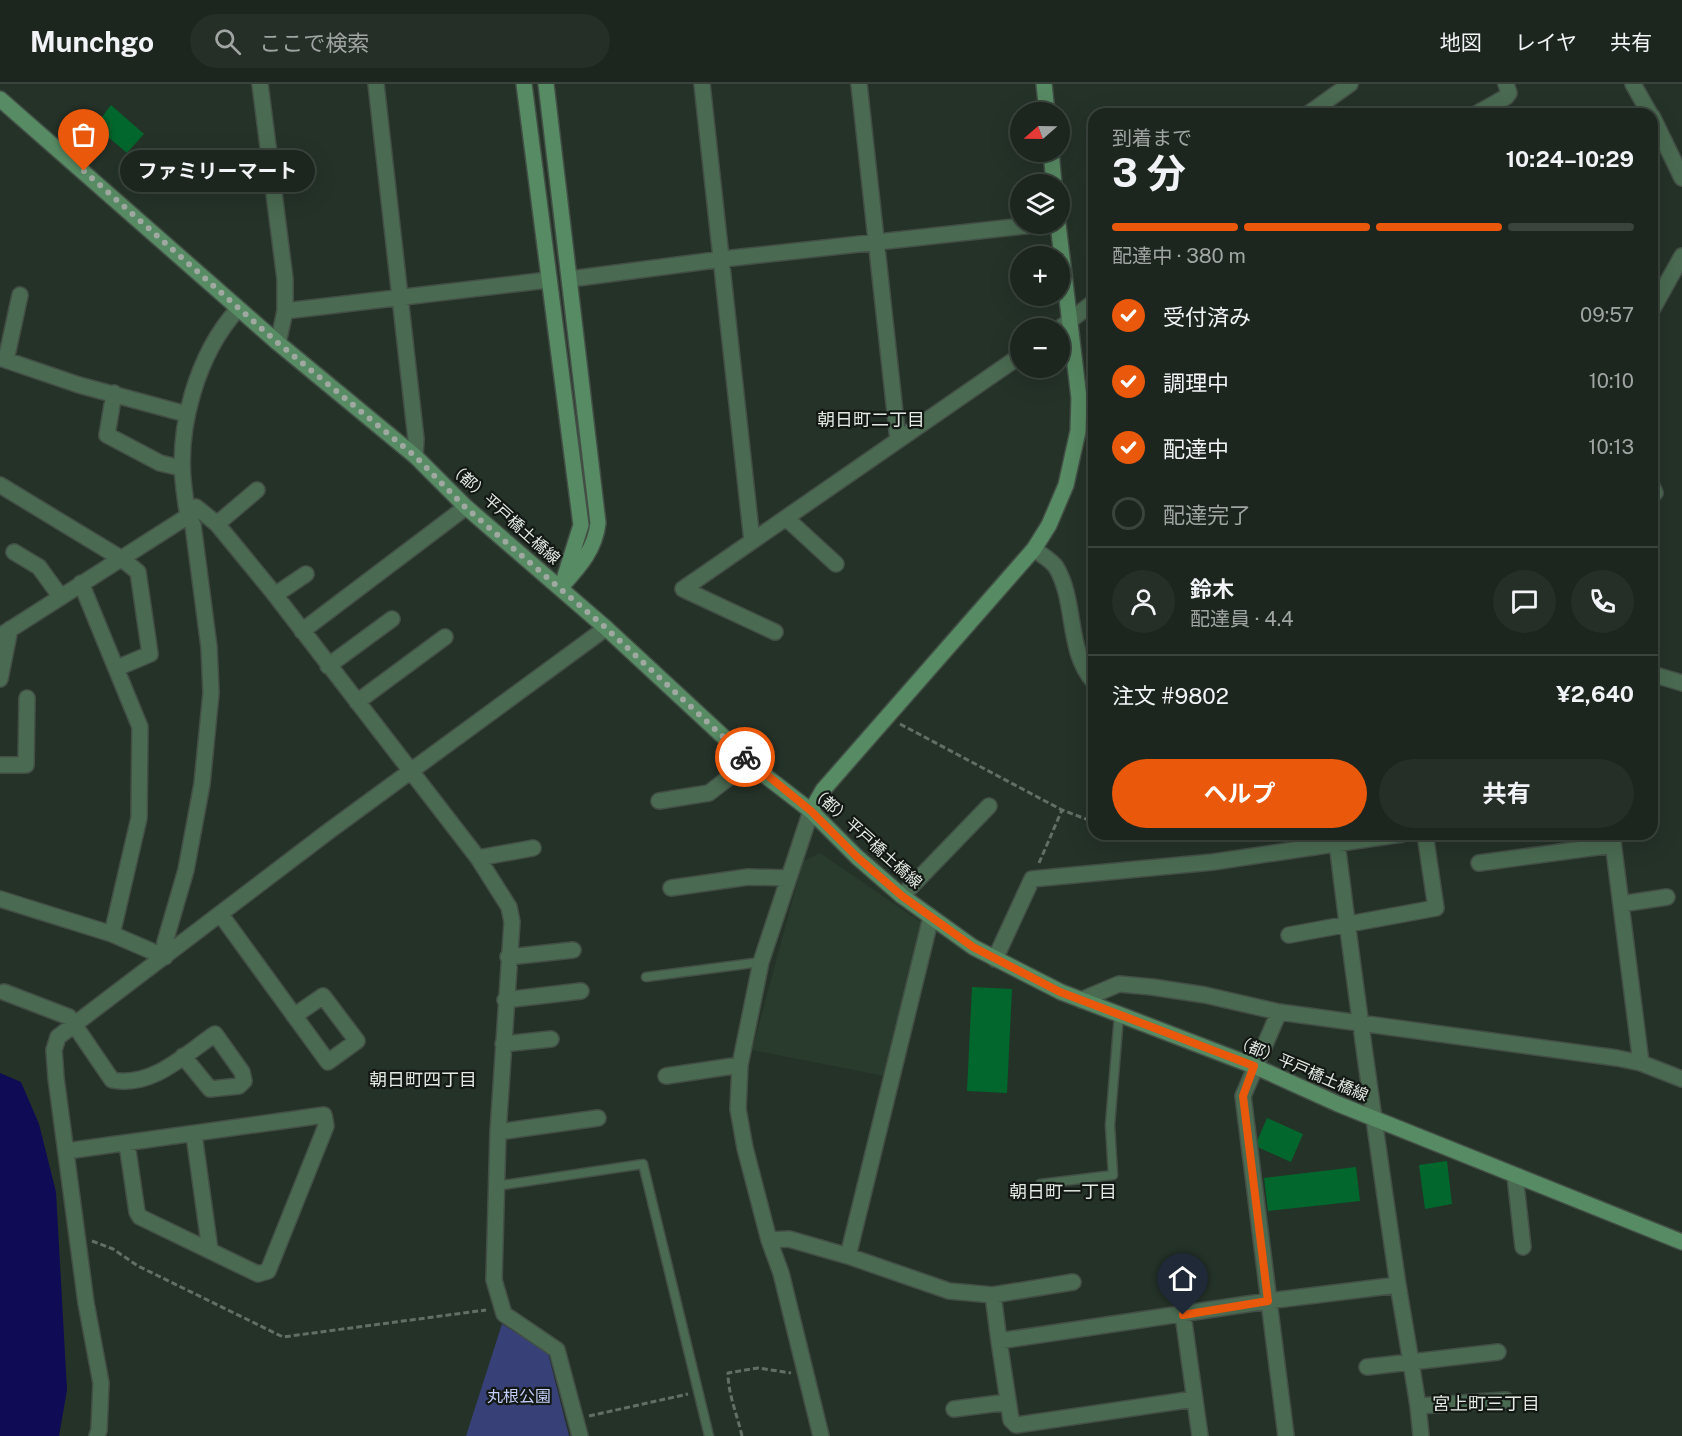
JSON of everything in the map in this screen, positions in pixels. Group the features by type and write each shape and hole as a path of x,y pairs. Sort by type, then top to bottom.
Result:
{"street":[{"path":"260,84 285,279 285,310 278,343"},
{"path":"376,84 416,439 415,456"},
{"path":"524,84 581,525 573,556 561,587"},
{"path":"546,84 598,522 596,538 585,560 561,587"},
{"path":"702,84 723,258 752,541"},
{"path":"860,84 875,242 898,440"},
{"path":"1044,84 1046,102"},
{"path":"1316,108 1350,84"},
{"path":"1487,108 1506,97 1509,93 1506,84"},
{"path":"1633,84 1647,108"},
{"name":"（都）平戸橋土橋線","path":"0,99 238,309 415,456 465,507 561,587 750,761 811,811 857,857 902,896 931,917 994,959 1081,1000 1254,1066 1374,1119 1515,1176 1641,1223 1682,1242"},
{"path":"1658,138 1682,178"},
{"path":"570,279 723,258 1010,227"},
{"path":"1059,234 1064,318"},
{"path":"1658,299 1682,256"},
{"path":"285,310 548,280"},
{"path":"20,295 3,359 186,414"},
{"path":"1070,320 1088,307"},
{"path":"165,957 165,942 186,870 202,784 211,693 209,647 193,525 188,516 181,468 186,414 225,324 238,309"},
{"path":"821,1436 782,1273 769,1240 738,1109 740,1065 761,962 811,811 823,790 1034,549 1059,503 1076,451 1079,398 1070,354"},
{"path":"774,632 683,589 1010,363"},
{"path":"114,393 107,435 160,463 181,468"},
{"path":"0,485 122,559 138,572 150,654 117,668"},
{"path":"217,524 257,490"},
{"path":"0,679 5,632 188,516 196,507 217,524 275,595 478,858 509,907 512,922 498,1132 494,1280 504,1314 557,1350 580,1436"},
{"path":"302,631 465,507"},
{"path":"786,518 836,564"},
{"path":"1034,549 1055,566 1071,606 1076,644 1088,676"},
{"path":"14,552 39,567 60,596"},
{"path":"275,595 306,574"},
{"path":"81,583 140,727 140,818 112,934"},
{"path":"328,666 392,619"},
{"path":"97,1436 100,1383 54,1050 58,1038 502,702 606,628"},
{"path":"357,702 445,637"},
{"path":"1658,676 1682,683"},
{"path":"0,765 26,765 27,698"},
{"path":"659,801 709,793 750,761"},
{"path":"902,896 989,806"},
{"path":"994,959 1032,879 1213,862 1331,840"},
{"path":"1336,840 1349,925 1359,1022 1421,1436"},
{"path":"1289,935 1436,908 1426,840"},
{"path":"1479,863 1612,840 1641,1063"},
{"path":"478,858 533,848"},
{"path":"671,888 748,878 789,878"},
{"path":"1620,904 1667,897"},
{"path":"0,899 112,934 165,957"},
{"path":"221,915 294,1016"},
{"path":"848,1256 931,917"},
{"path":"508,957 573,950"},
{"path":"1081,1000 1119,984 1205,995 1279,1012 1641,1063 1682,1080"},
{"path":"505,1000 581,991"},
{"path":"4,992 69,1017 112,1080 126,1083 152,1077 183,1056"},
{"path":"1279,1012 1243,1096 1287,1436"},
{"path":"503,1044 551,1039"},
{"path":"666,1076 740,1065"},
{"path":"67,1151 324,1115 326,1126 268,1271 258,1274 140,1217 137,1212 127,1144"},
{"path":"498,1132 598,1118"},
{"path":"194,1135 210,1250"},
{"path":"1515,1176 1523,1247"},
{"path":"769,1240 789,1239 848,1256 949,1291 993,1295 1073,1282"},
{"path":"999,1341 1268,1301 1398,1285"},
{"path":"993,1295 1011,1420 1016,1425 1194,1399"},
{"path":"1183,1315 1200,1436"},
{"path":"1367,1367 1498,1352"},
{"path":"1418,1406 1506,1400"},
{"path":"954,1409 1008,1402"}],"lane":[{"path":"646,977 761,962"},
{"path":"1040,1184 1113,1175 1110,1125 1119,1015"},
{"path":"496,1186 643,1164 709,1436"}],"path":[{"path":"898,722 1062,810 1088,820"},
{"path":"1032,879 1062,810"},
{"path":"79,1242 97,1240 138,1266 283,1337 501,1308"},
{"path":"742,1436 734,1401 728,1392 728,1373 758,1368 807,1376"},
{"path":"575,1419 698,1392"}],"shaded area":[{"path":"820,853 922,923 884,1076 752,1050 803,861"},
{"path":"0,1073 21,1082 39,1124 56,1192 67,1390 59,1436 0,1436"}],"green space":[{"name":"丸根公園","path":"502,1324 548,1353 569,1436 466,1436"}],"building":[{"path":"111,105 144,134 127,153 95,126"},
{"path":"972,987 1012,989 1007,1093 967,1091"},
{"path":"1267,1118 1303,1134 1291,1162 1255,1146"},
{"path":"1447,1161 1452,1204 1425,1209 1419,1165"},
{"path":"1356,1167 1360,1201 1268,1211 1264,1178"}],"way so far":[{"path":"84,171 278,343 415,456 465,507 561,587 745,757"}],"place":[{"name":"ファミリーマート","path":"84,171"}],"district":[{"name":"朝日町二丁目","path":"871,419"},
{"name":"朝日町四丁目","path":"423,1079"},
{"name":"朝日町一丁目","path":"1063,1191"},
{"name":"宮上町三丁目","path":"1486,1403"}],"route":[{"path":"745,757 811,811 857,857 902,896 973,947 1060,992 1254,1066 1243,1096 1268,1301 1183,1315"}]}
